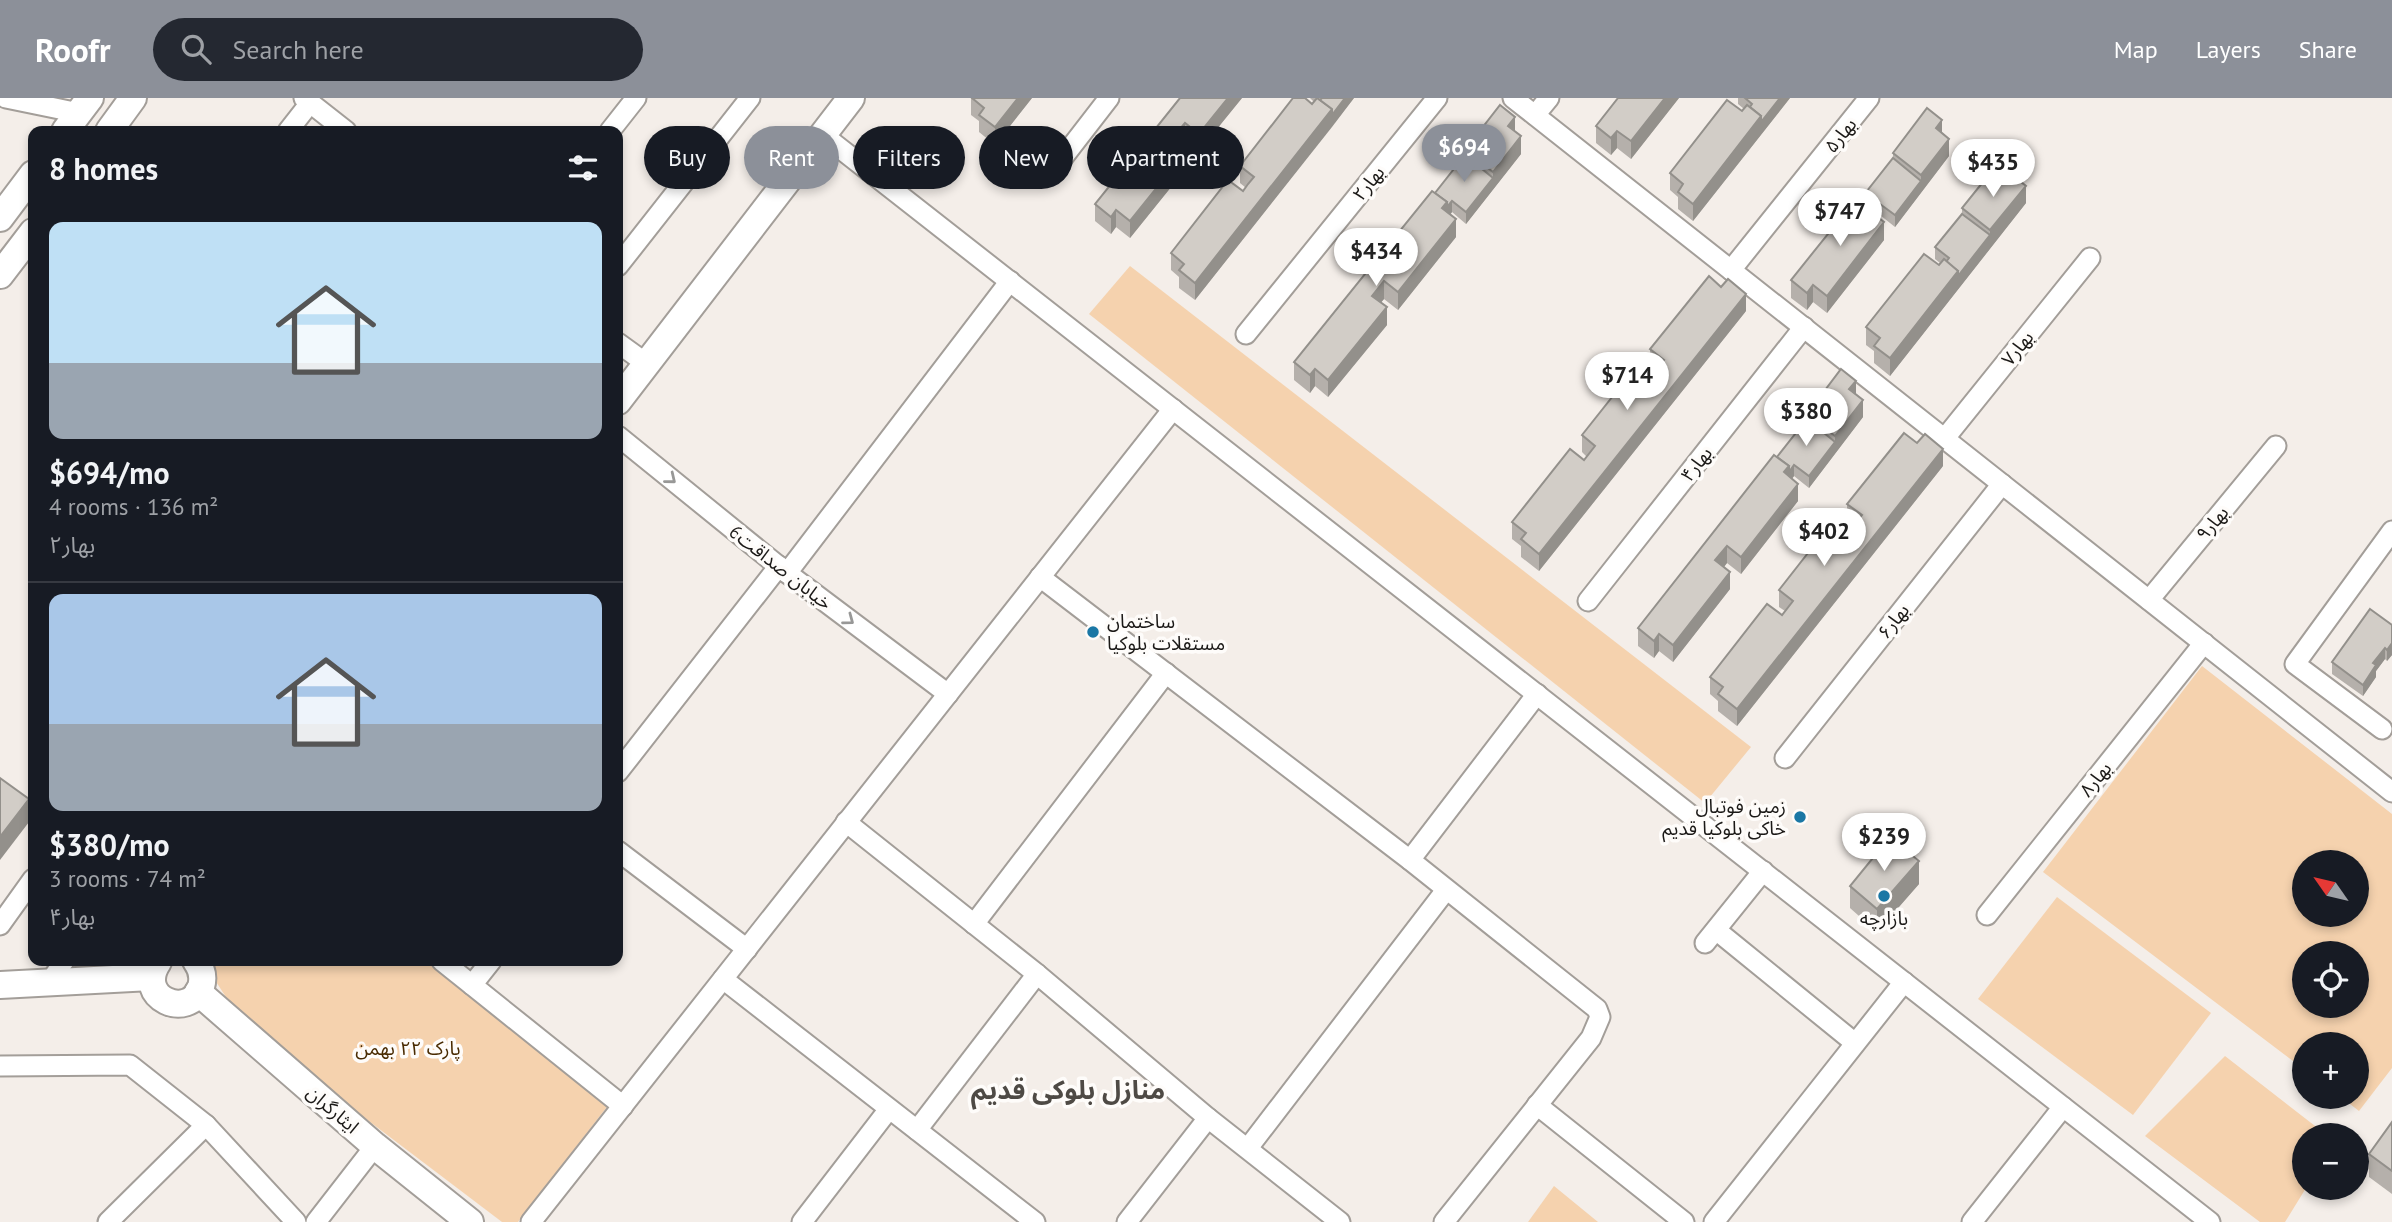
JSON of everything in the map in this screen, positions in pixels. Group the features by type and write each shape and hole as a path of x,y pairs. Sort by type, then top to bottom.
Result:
{"street":[{"path":"6,98 78,114"},
{"path":"113,126 133,98"},
{"path":"614,126 635,98"},
{"path":"623,260 750,98"},
{"path":"830,126 851,98"},
{"path":"1073,145 1109,98"},
{"name":"بهار۲","path":"1247,334 1437,98"},
{"path":"1513,98 2149,600 2389,784"},
{"path":"1535,116 1549,98"},
{"name":"بهار۵","path":"1731,270 1869,98"},
{"path":"291,126 307,100 340,126"},
{"path":"839,147 2063,1107 2201,1219"},
{"path":"0,218 28,181"},
{"path":"623,395 781,189"},
{"path":"0,275 28,239"},
{"name":"بهار۷","path":"1945,439 2090,258"},
{"path":"623,766 783,569 1010,281"},
{"name":"بهار۴","path":"1588,601 1804,327"},
{"path":"623,347 647,364"},
{"path":"531,1222 1173,409"},
{"name":"خیابان صداقت6","path":"623,440 783,569 948,694"},
{"name":"بهار۹","path":"2149,600 2276,446"},
{"name":"بهار۶","path":"1785,758 2002,484"},
{"path":"2382,729 2295,664 2392,531"},
{"path":"1040,577 1410,860 1597,1009 1600,1017 1591,1038 1444,1222"},
{"name":"بهار۸","path":"1987,915 2204,643"},
{"path":"974,924 1166,673"},
{"path":"1410,860 1537,694"},
{"path":"846,822 1037,974 1330,1219"},
{"path":"623,855 747,949"},
{"path":"1762,872 1710,937 1855,1043"},
{"path":"0,925 28,886"},
{"path":"1248,1148 1446,890"},
{"path":"0,985 57,972 155,969 153,986 157,995 174,1004 192,999 198,992 203,977 198,966"},
{"path":"448,966 623,1106"},
{"path":"472,985 487,966"},
{"path":"916,1130 1037,974"},
{"path":"723,979 1032,1221"},
{"path":"1714,1222 1903,982"},
{"name":"ایثارگران","path":"198,992 375,1146 470,1222"},
{"path":"0,1066 131,1065 206,1125 296,1222"},
{"path":"1536,1105 1684,1222"},
{"path":"1972,1222 2063,1107"},
{"path":"802,1222 889,1109"},
{"path":"1128,1222 1208,1118"},
{"path":"108,1222 206,1125"},
{"path":"316,1222 375,1146"}],"green space":[{"path":"1130,266 1751,747 1705,803 1089,314"},
{"path":"2202,666 2392,814 2392,1068 2369,1098 2369,1032 2292,1032 2292,1060 2043,872"},
{"path":"2057,897 2211,1013 2133,1115 1978,999"},
{"name":"پارک ۲۲ بهمن","path":"215,966 435,966 610,1103 518,1222 502,1222 283,1056 235,1011 211,974"},
{"path":"2225,1056 2311,1123 2292,1123 2292,1200 2299,1200 2285,1222 2260,1222 2145,1136"},
{"path":"1554,1186 1598,1222 1528,1222"}],"building":[{"path":"972,98 1018,98 996,126 979,115 984,108"},
{"path":"1180,98 1228,98 1205,126 1189,126 1185,123 1182,126 1158,126"},
{"path":"1293,98 1305,98 1312,104 1317,98 1332,109 1195,283 1179,270 1184,264 1171,253 1221,189 1243,191 1254,177 1244,169 1244,161"},
{"path":"1345,98 1332,115 1332,109 1320,100"},
{"path":"1618,98 1665,98 1631,141 1617,131 1611,138 1596,126"},
{"path":"1745,98 1780,98 1761,122 1761,116 1750,107 1752,104"},
{"path":"1727,100 1742,111 1747,105 1761,116 1693,204 1678,192 1683,184 1670,173"},
{"path":"1500,105 1515,117 1508,126 1521,136 1493,172 1465,150"},
{"path":"1927,108 1942,120 1936,128 1949,139 1921,175 1893,153"},
{"path":"1465,155 1493,178 1466,212 1452,201 1447,207 1447,202 1435,193"},
{"path":"1893,158 1921,181 1895,215 1880,204 1875,210 1875,205 1863,196"},
{"path":"1991,172 2004,182 2011,174 2026,186 1990,230 1962,208"},
{"path":"1107,189 1156,189 1130,221 1116,210 1111,217 1095,204"},
{"path":"1432,191 1447,202 1442,208 1456,219 1398,292 1384,281 1372,296 1387,307 1328,380 1315,369 1310,375 1294,362"},
{"path":"1860,194 1875,205 1870,211 1884,222 1827,296 1813,285 1807,293 1791,280"},
{"path":"1962,214 1990,235 1958,276 1958,271 1946,262 1949,258 1935,247"},
{"path":"1924,254 1939,265 1944,259 1958,271 1890,358 1874,346 1880,338 1866,327"},
{"path":"1709,276 1721,287 1728,279 1746,294 1539,554 1521,539 1526,533 1512,522 1570,449 1584,460 1595,446 1582,435 1640,362 1654,373 1664,360 1650,349"},
{"path":"1841,369 1856,381 1849,389 1863,400 1835,436 1807,414"},
{"path":"1807,419 1835,442 1809,476 1794,465 1789,472 1789,466 1777,457"},
{"path":"1904,433 1917,443 1925,434 1943,449 1737,709 1718,694 1723,687 1710,677 1767,604 1782,615 1793,601 1779,590 1837,516 1852,528 1862,515 1847,504"},
{"path":"1774,455 1789,466 1784,472 1798,484 1741,557 1727,546 1715,560 1730,572 1673,645 1659,634 1654,641 1638,628"},
{"path":"2370,609 2392,625 2392,643 2373,663 2376,665 2363,685 2332,662"},
{"path":"0,778 28,800 0,837"},
{"path":"1890,837 1919,861 1877,909 1850,886"},
{"path":"2392,1122 2392,1171 2369,1154"}],"place":[{"name":"ساختمان مستقلات بلوکیا","path":"1093,632"},
{"name":"زمین فوتبال خاکی بلوکیا قدیم","path":"1800,817"},
{"name":"بازارچه","path":"1884,896"}],"district":[{"name":"منازل بلوکی قدیم","path":"1068,1089"}]}
